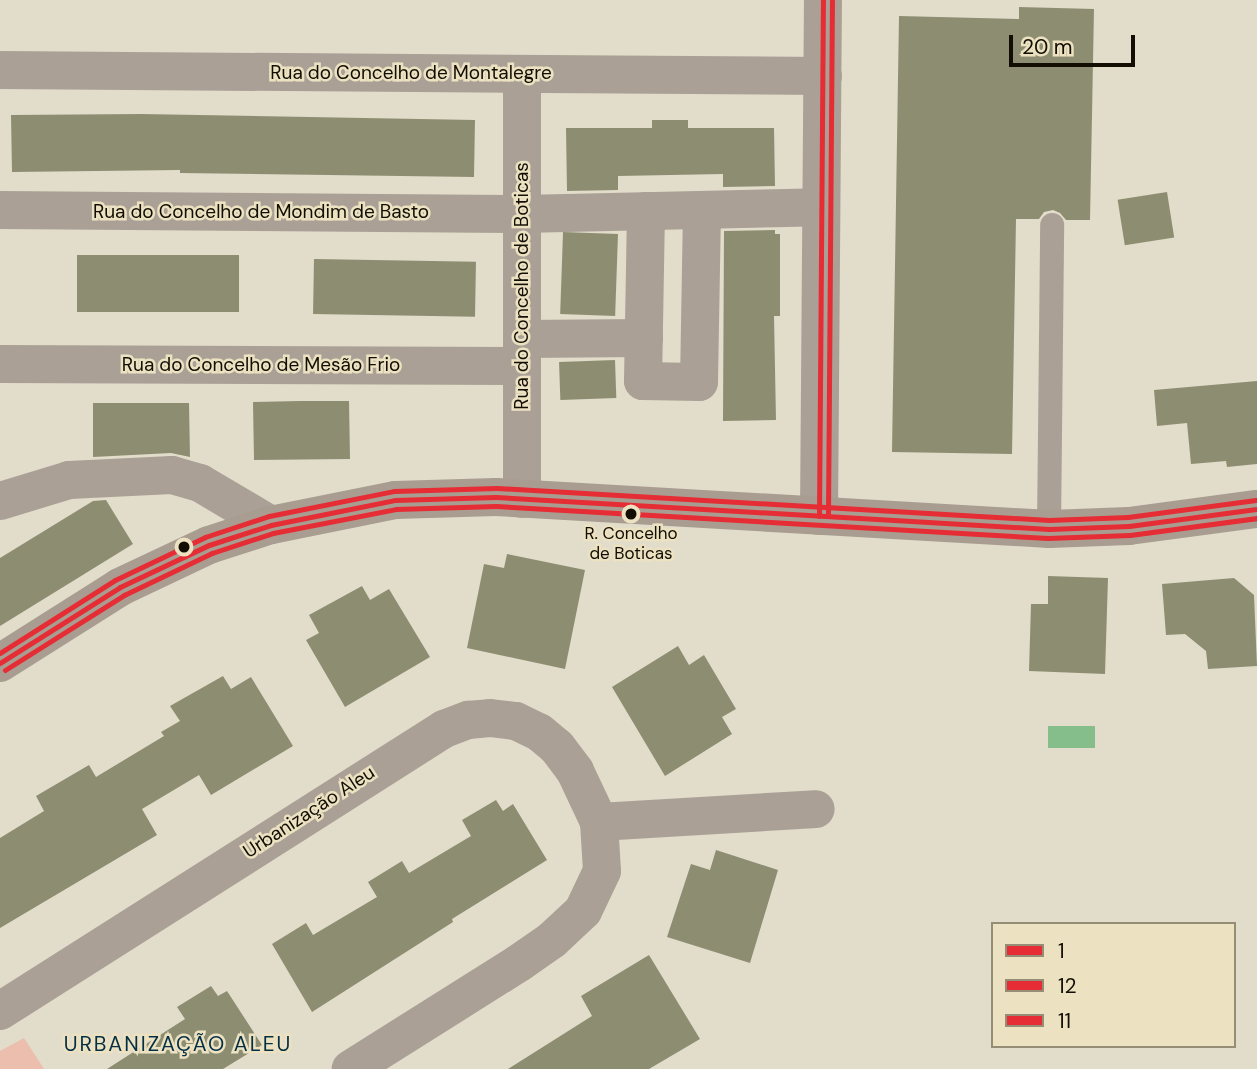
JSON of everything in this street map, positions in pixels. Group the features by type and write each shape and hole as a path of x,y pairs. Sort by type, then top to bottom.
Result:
{"street":[{"path":"819,516 823,0"},
{"name":"Rua do Concelho de Montalegre","path":"0,71 823,76"},
{"name":"Rua do Concelho de Boticas","path":"522,74 522,499"},
{"name":"Rua do Concelho de Mondim de Basto","path":"0,210 522,214 821,207"},
{"path":"646,211 643,381 699,382 702,210"},
{"name":"Rua do Concelho de Mesão Frio","path":"0,364 522,353 644,338"},
{"path":"0,501 69,480 172,474 200,483 271,525"},
{"path":"0,663 91,604 149,572 209,545 271,525 395,500 522,499 1049,529 1129,526 1257,509"},
{"name":"Urbanização Aleu","path":"0,1011 420,741 468,720 490,718 516,721 540,732 557,747 575,771 598,822 602,871 583,911 568,927 519,963 351,1069"},
{"path":"598,822 816,808"}],"lane":[{"path":"1049,529 1052,225"}],"shaded area":[{"path":"1048,726 1095,726 1095,748 1048,748"},
{"path":"24,1038 44,1069 0,1069 0,1051"}],"building":[{"path":"1019,7 1094,9 1090,220 1066,220 1053,210 1044,212 1039,219 1016,219 1012,454 892,452 899,16 1019,19"},
{"path":"141,114 475,120 474,177 180,173 180,170 12,172 11,115"},
{"path":"652,120 688,120 688,128 774,128 775,186 723,187 723,174 618,176 618,190 567,191 566,128 652,128"},
{"path":"1167,192 1174,237 1125,245 1118,200"},
{"path":"775,230 775,234 780,234 780,316 774,316 776,420 723,421 724,231"},
{"path":"563,232 618,234 615,316 560,314"},
{"path":"77,255 239,255 239,312 77,312"},
{"path":"314,259 476,262 475,317 313,314"},
{"path":"615,360 616,398 560,400 559,362"},
{"path":"1257,381 1257,464 1227,467 1226,461 1191,464 1187,423 1157,426 1154,390"},
{"path":"349,401 350,459 254,460 253,402"},
{"path":"93,403 189,403 190,457 171,453 93,457"},
{"path":"106,500 133,544 0,626 0,558 93,501"},
{"path":"507,554 585,570 565,669 467,648 484,564 504,568"},
{"path":"1048,576 1108,578 1105,674 1029,671 1031,604 1048,604"},
{"path":"1234,578 1254,595 1257,666 1208,669 1206,651 1185,634 1166,635 1162,584"},
{"path":"362,586 370,600 389,589 430,657 345,707 306,640 319,633 309,615"},
{"path":"678,646 689,665 704,655 736,709 722,717 732,734 665,776 612,687"},
{"path":"223,676 231,689 251,677 293,746 211,795 199,775 142,809 157,835 0,928 0,838 44,811 36,796 89,765 96,777 164,736 161,732 180,721 170,706"},
{"path":"496,800 503,811 513,804 547,860 312,1012 272,944 306,923 313,935 377,897 368,882 402,861 409,873 471,836 462,820"},
{"path":"716,850 778,870 750,963 667,937 691,864 710,870"},
{"path":"649,955 700,1039 649,1069 508,1069 592,1016 581,996"},
{"path":"211,986 218,996 227,991 262,1045 223,1069 107,1069 185,1019 177,1007"}],"transit line":[{"name":"1","path":"819,516 823,0"},
{"name":"12","path":"828,516 832,0"},
{"name":"11","path":"0,653 115,580 205,537 269,516 394,491 497,488 1049,520 1128,517 1256,500"},
{"name":"1","path":"0,663 120,587 209,545 271,525 395,500 496,497 1049,529 1129,526 1257,509"},
{"name":"12","path":"5,670 124,595 212,553 273,533 396,509 496,506 1048,538 1130,535 1257,518"}],"place":[{"name":"R. Concelho de Boticas","path":"631,514"}],"district":[{"name":"URBANIZAÇÃO ALEU","path":"178,1044"}]}
